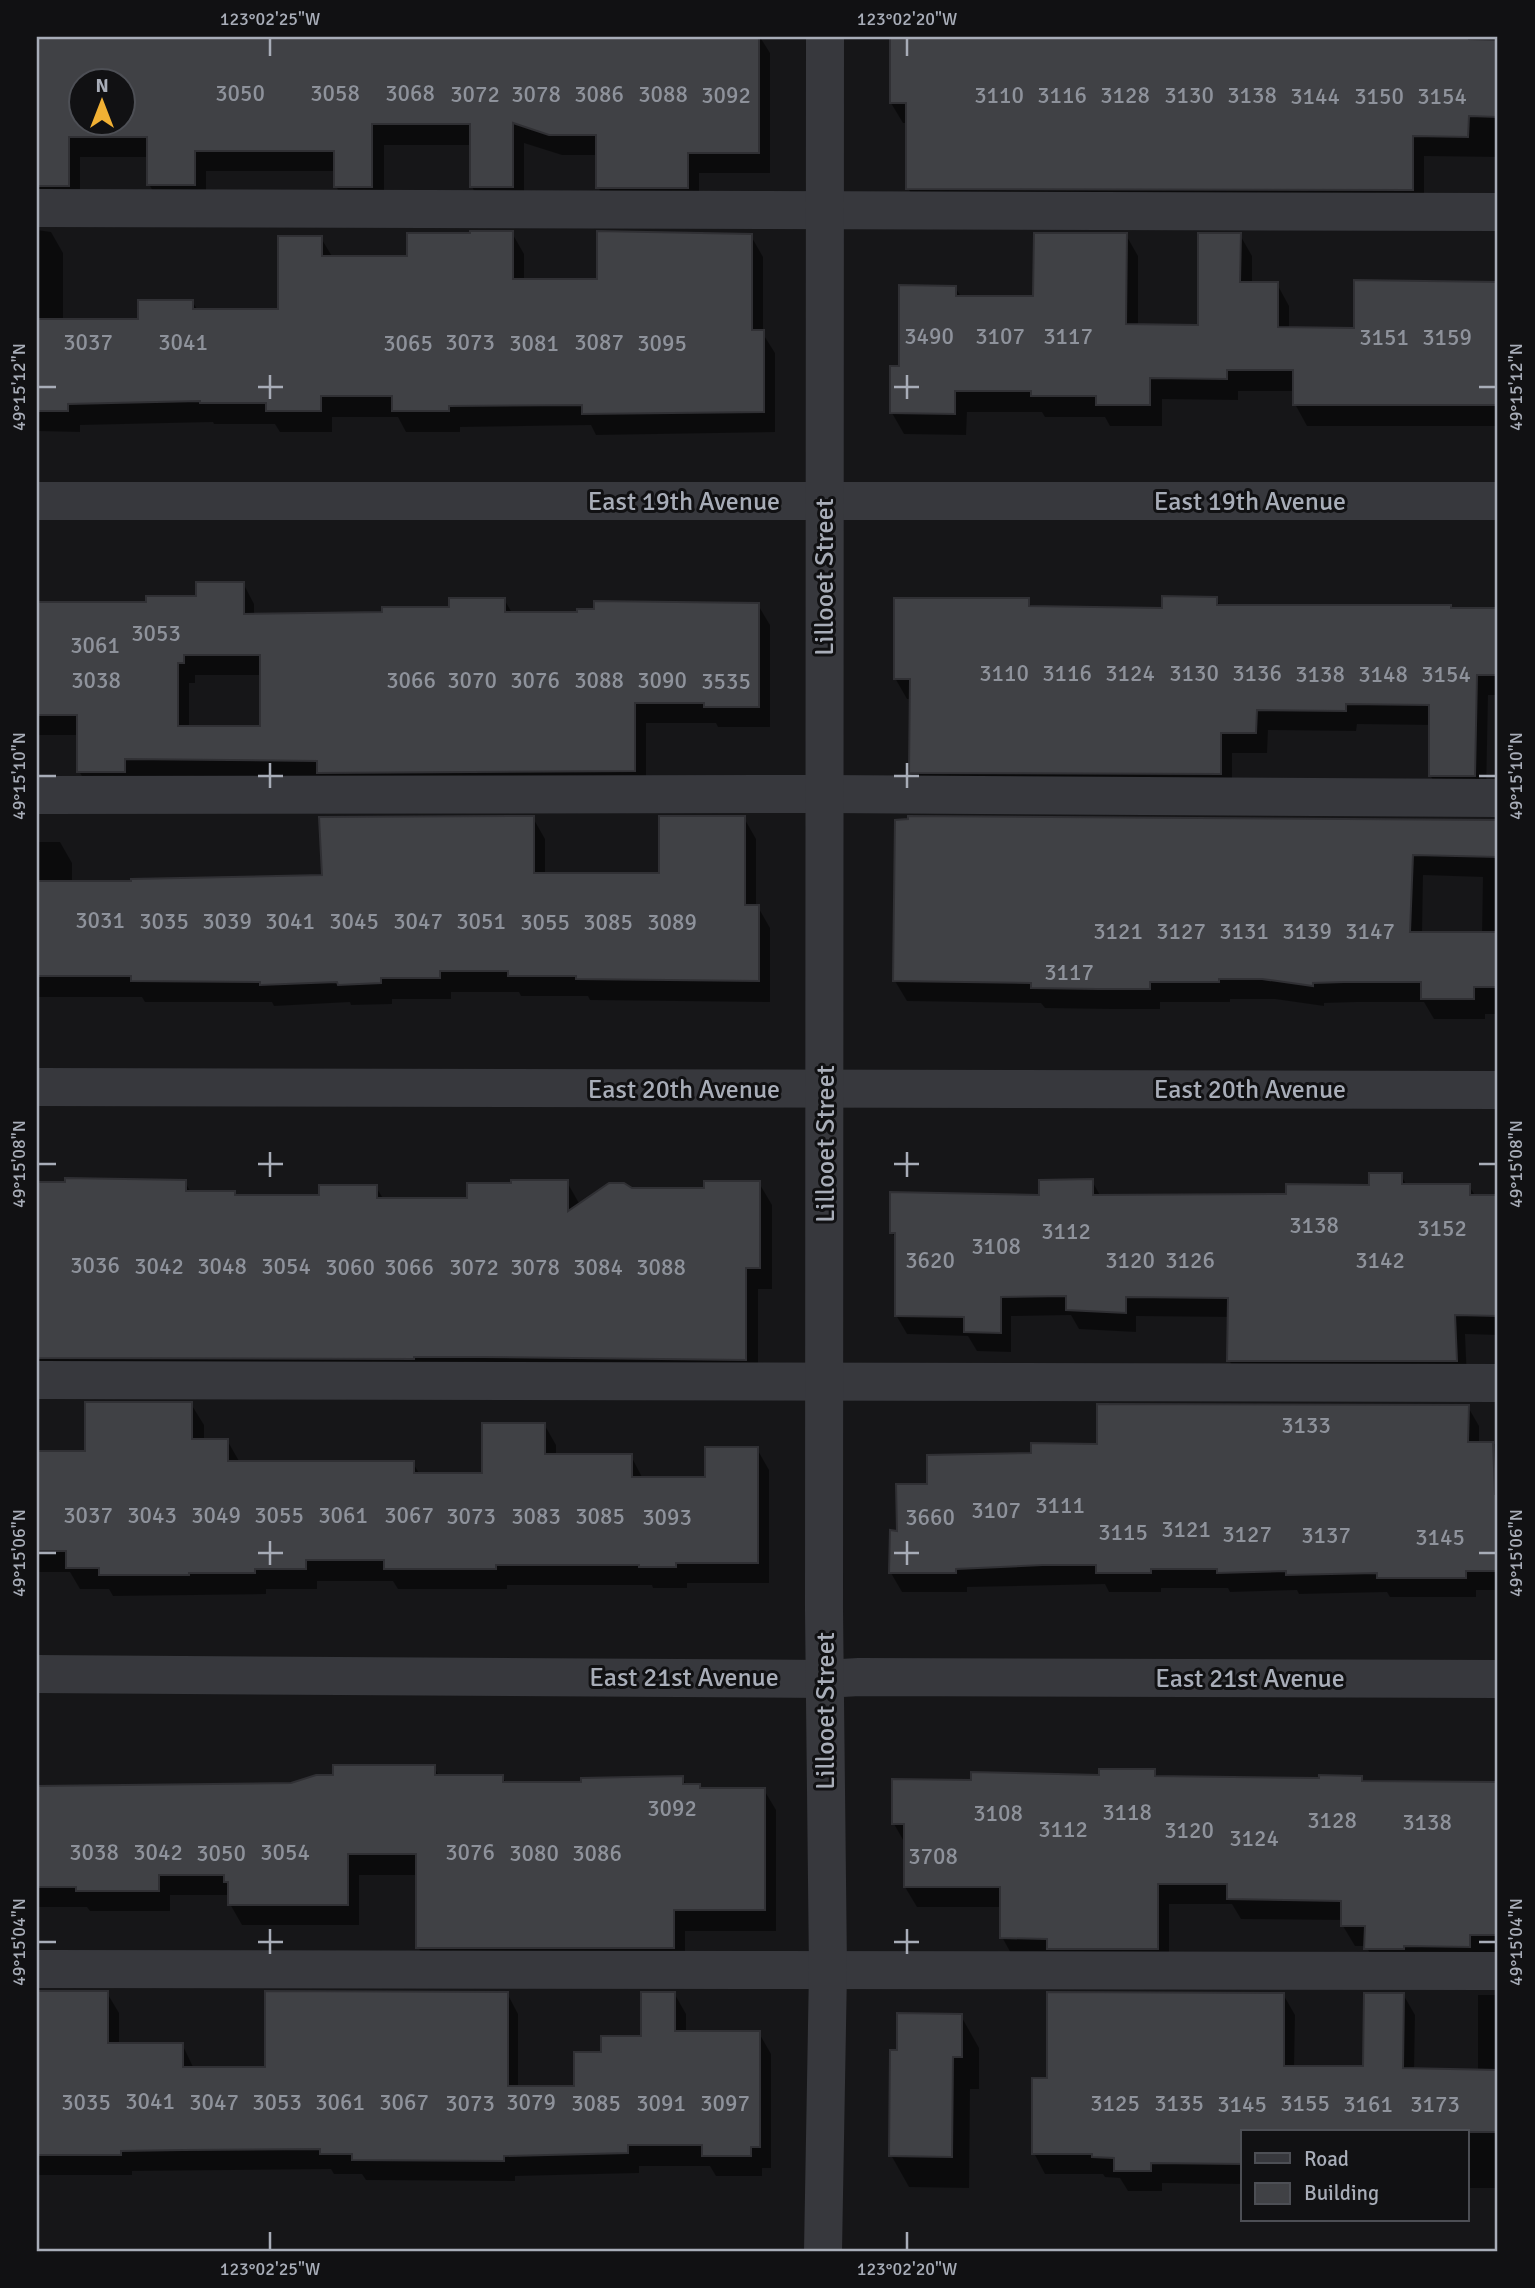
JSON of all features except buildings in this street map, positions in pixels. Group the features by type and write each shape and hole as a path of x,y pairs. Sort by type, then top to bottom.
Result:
{"street":[{"name":"Lillooet Street","path":"823,2251 828,1970 824,1382 825,37"},
{"path":"37,208 1498,212"},
{"name":"East 19th Avenue","path":"37,501 1498,501"},
{"path":"37,795 825,794 1498,798"},
{"name":"East 20th Avenue","path":"37,1087 1498,1090"},
{"path":"37,1380 1498,1383"},
{"name":"East 21st Avenue","path":"37,1674 825,1679 1498,1679"},
{"path":"37,1969 1498,1971"}]}
